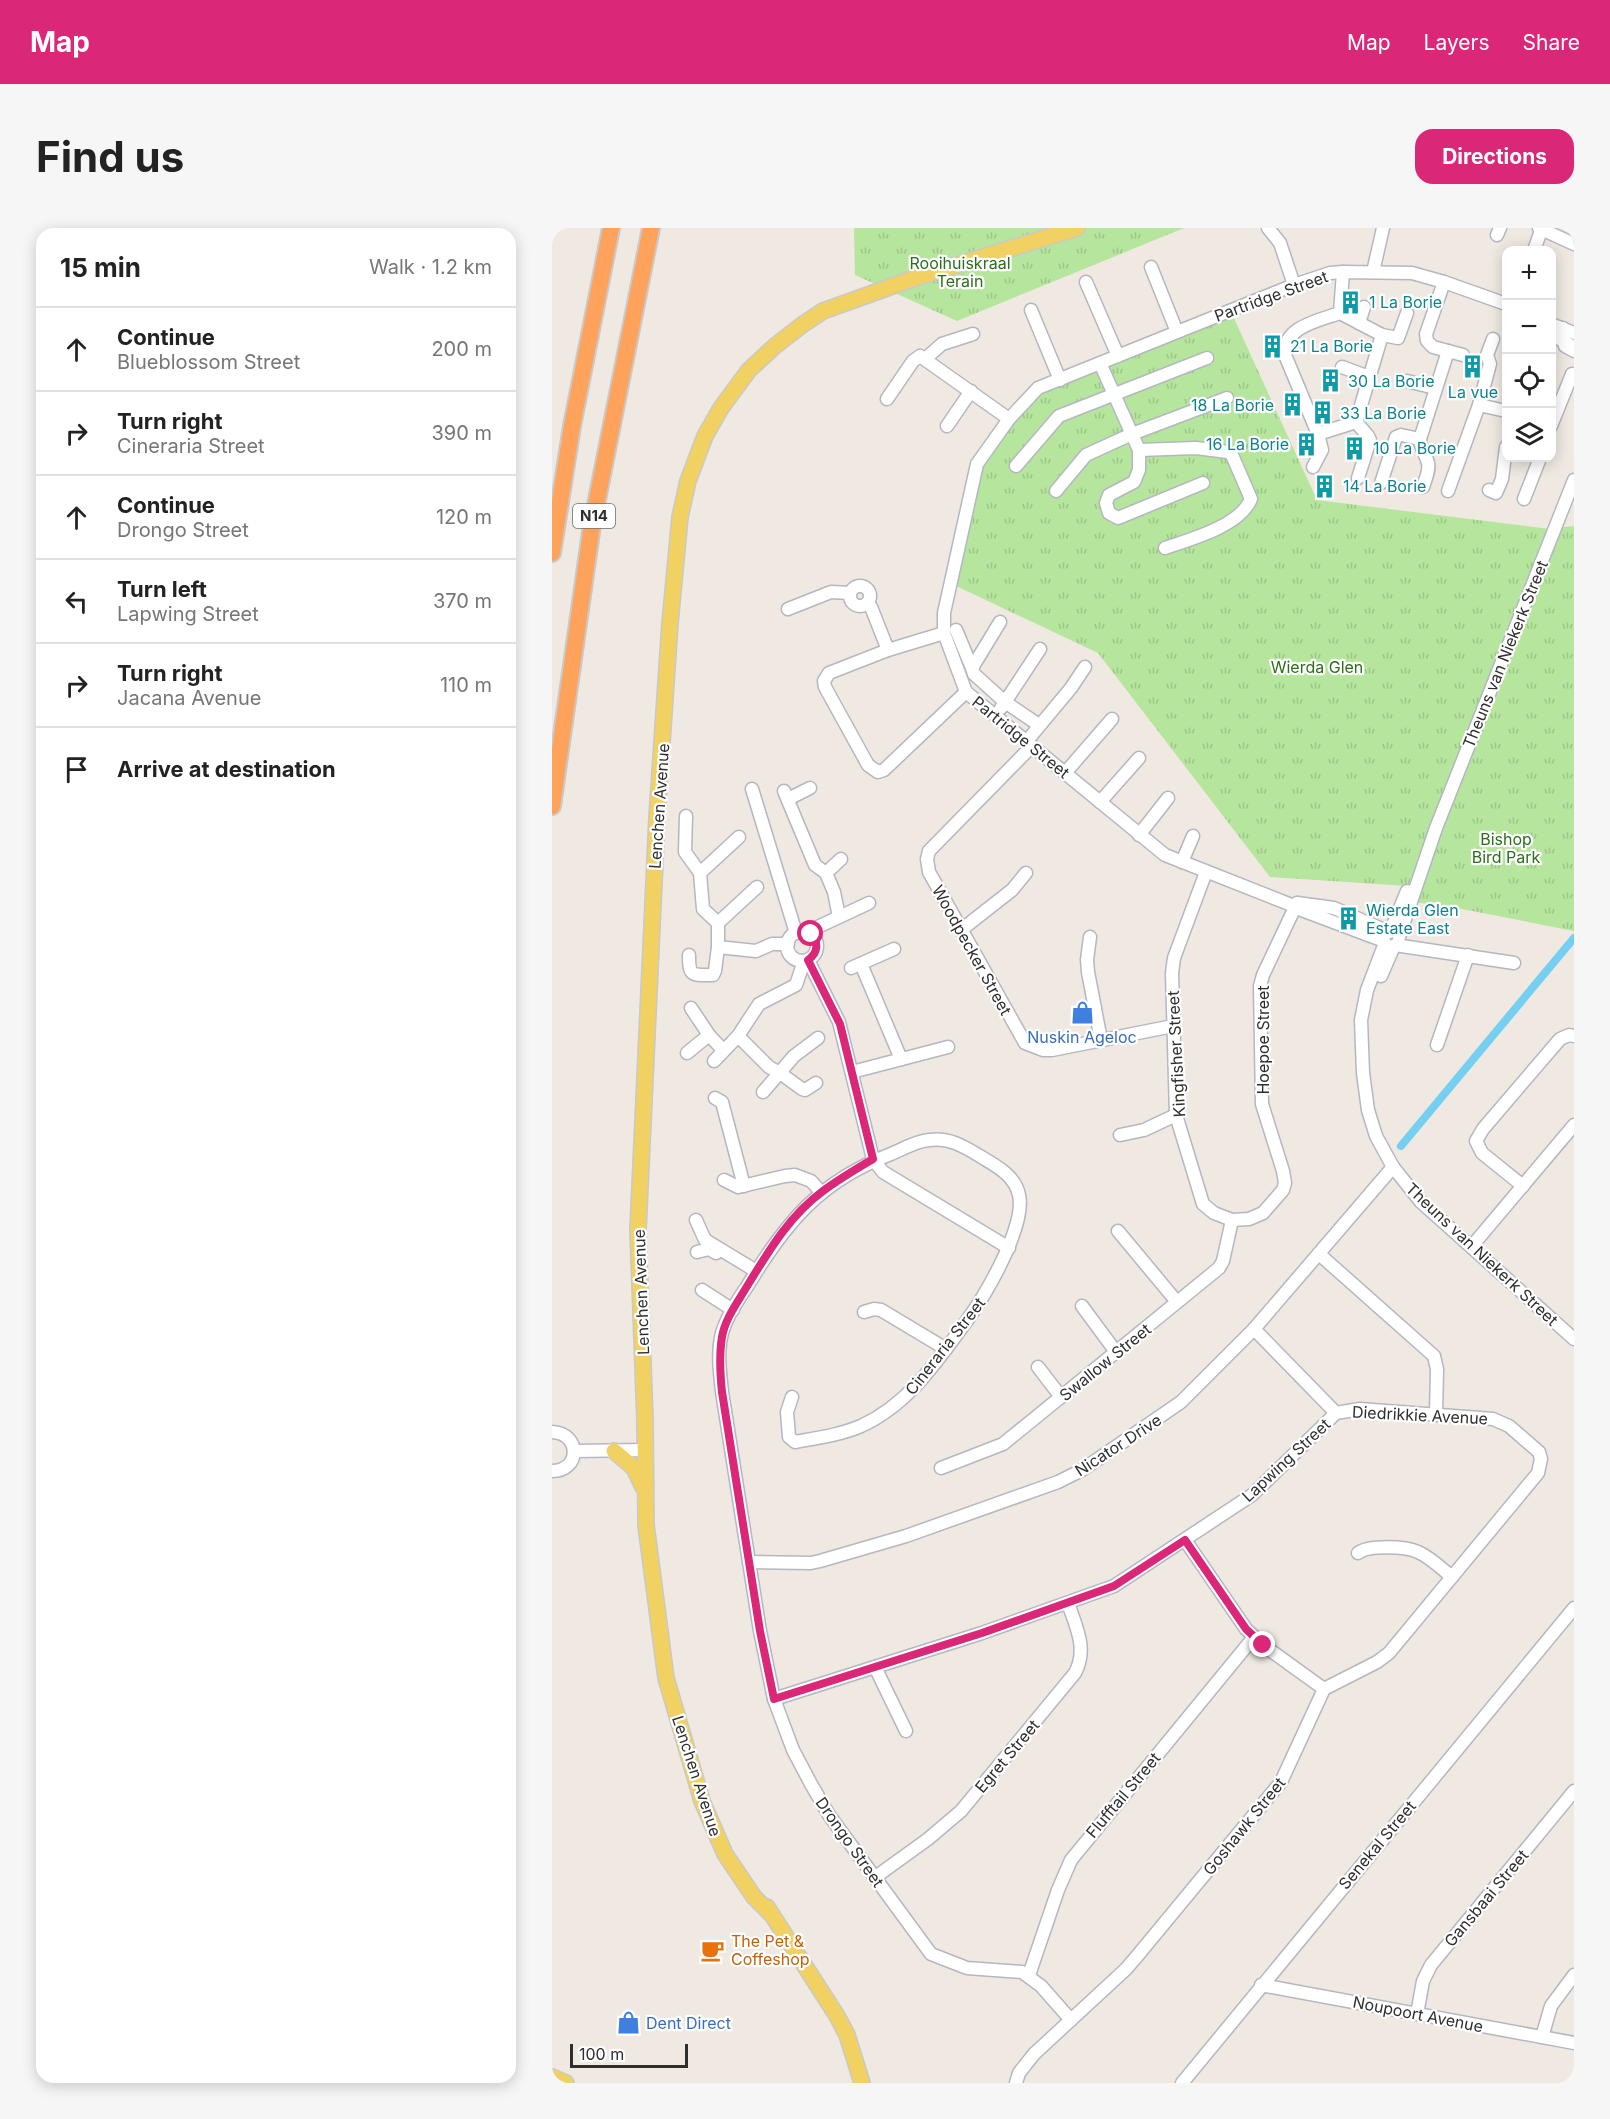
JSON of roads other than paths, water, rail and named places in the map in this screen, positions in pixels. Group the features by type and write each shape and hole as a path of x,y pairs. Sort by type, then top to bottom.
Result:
{"highway":[{"name":"N14","path":"552,553 572,426 611,228"},
{"name":"N14","path":"552,806 592,525 651,228"}],"main road":[{"name":"Lenchen Avenue","path":"862,2083 847,2035 837,2016 771,1914 754,1897 736,1872 717,1839 702,1801 666,1678 660,1621 649,1556 645,1493 638,1230 655,868 670,623 680,517 688,481 705,436 721,408 749,370 775,346 823,311 915,278 1077,228"},
{"path":"614,1451 634,1468 645,1493"},
{"path":"552,2077 566,2083"}],"street":[{"path":"1269,228 1280,243 1294,285"},
{"path":"1373,272 1383,228"},
{"path":"1535,246 1541,228 1574,244"},
{"path":"1151,267 1177,332"},
{"path":"1340,313 1343,272"},
{"name":"Partridge Street","path":"1392,939 1359,933 1165,855 966,692 944,613 976,468 1009,419 1033,391 1294,285 1330,273 1412,273 1502,303"},
{"path":"1086,282 1118,356"},
{"path":"1444,282 1426,334 1429,344 1462,355"},
{"path":"1359,324 1364,307"},
{"path":"1031,310 1060,380"},
{"path":"1313,467 1322,450 1318,434 1285,355 1287,341 1300,327 1340,313 1382,335 1398,338 1407,313"},
{"path":"1563,328 1569,344 1565,346 1574,351"},
{"path":"925,359 942,344 973,334"},
{"path":"1356,422 1382,335"},
{"path":"1448,491 1479,405 1490,364 1487,355 1492,339"},
{"path":"1423,487 1428,463 1421,448 1420,439 1448,351"},
{"path":"887,399 915,359 920,356 1009,419"},
{"path":"1016,466 1056,418 1207,358"},
{"path":"1100,363 1139,450 1139,470 1134,482 1109,495 1107,510 1118,518 1203,483"},
{"path":"1342,367 1369,377"},
{"path":"1556,414 1572,374"},
{"path":"1407,381 1436,388"},
{"path":"947,426 970,391"},
{"path":"1056,491 1086,455 1131,434 1227,398"},
{"path":"1479,405 1502,410"},
{"path":"1318,434 1356,422"},
{"path":"1356,422 1370,440 1358,478"},
{"path":"1382,483 1396,437 1401,435 1420,439"},
{"path":"1139,450 1196,448 1230,453 1251,499 1249,504 1227,524 1165,548"},
{"path":"1489,490 1496,493 1502,479 1504,462"},
{"path":"1524,499 1538,462"},
{"name":"Theuns van Niekerk Street","path":"1362,1028 1392,939 1574,480"},
{"path":"788,609 831,592 850,592 850,599 854,604 861,606 867,603 871,607 888,650"},
{"path":"972,668 1000,622"},
{"path":"966,692 884,770 875,771 868,765 825,687 824,681 829,673 888,650 950,632 974,674 1005,702 1040,725"},
{"path":"995,716 1040,649"},
{"name":"Woodpecker Street","path":"1085,667 1071,688 1040,725 1029,744 929,851 927,859 929,872 1025,1043 1043,1050 1052,1050 1173,1026"},
{"path":"1065,773 1112,719"},
{"path":"1100,802 1139,758"},
{"path":"810,788 786,795 815,865 826,873 834,892 839,917"},
{"path":"752,789 801,932"},
{"path":"1139,835 1168,798"},
{"path":"686,816 686,855 700,873 703,909 718,923 718,946 713,975 691,973 689,955"},
{"name":"Theuns van Niekerk Street","path":"1436,828 1394,919 1392,939 1376,968 1364,1005 1363,1073 1368,1110 1376,1136 1393,1167 1421,1202 1574,1339"},
{"path":"1182,862 1193,836"},
{"path":"700,873 739,837"},
{"path":"826,873 842,859"},
{"name":"Kingfisher Street","path":"1206,872 1174,958 1172,972 1176,1115 1203,1204 1214,1213 1232,1220"},
{"path":"961,930 1012,890 1026,873"},
{"path":"718,923 757,887"},
{"path":"806,960 798,960 790,954 788,944 792,936 869,903"},
{"name":"Partridge Street","path":"1294,905 1334,908 1366,920 1392,939"},
{"name":"Hoepoe Street","path":"1232,1220 1249,1220 1257,1217 1283,1190 1285,1183 1262,1104 1260,986 1294,905"},
{"path":"1376,968 1374,948 1359,933 1366,920 1394,919"},
{"path":"714,1060 738,1036 759,1004 796,985 806,960 816,953 817,943 811,934 801,932"},
{"path":"1090,937 1088,972 1101,1040"},
{"path":"1392,939 1415,947 1514,963"},
{"path":"718,946 756,951 772,944 788,944"},
{"path":"894,949 856,966 901,1059"},
{"path":"1437,1045 1468,955"},
{"path":"806,960 839,1022 873,1159 883,1172 1009,1248"},
{"path":"691,1008 709,1035 723,1050"},
{"path":"687,1053 709,1035"},
{"path":"738,1036 769,1067 805,1090 816,1083"},
{"path":"1523,1186 1482,1153 1476,1141 1483,1129 1560,1039 1565,1036 1574,1036"},
{"path":"763,1092 794,1056 818,1038"},
{"path":"852,1072 948,1047"},
{"path":"715,1098 723,1102 744,1186"},
{"path":"1120,1135 1144,1130 1176,1115"},
{"path":"1472,1246 1574,1125"},
{"name":"Cineraria Street","path":"749,1562 722,1392 719,1359 722,1334 733,1310 785,1228 821,1192 844,1176 873,1159 926,1140 950,1140 1009,1175 1019,1194 1020,1205 1009,1248 982,1300 916,1386 891,1410 861,1426 843,1432 792,1441 789,1437 787,1415 792,1397"},
{"path":"883,1172 888,1155"},
{"name":"Nicator Drive","path":"749,1562 811,1563 820,1561 906,1536 1058,1482 1082,1470 1181,1402 1254,1329 1393,1167"},
{"path":"724,1180 736,1187 795,1175 811,1181 821,1192"},
{"path":"696,1220 705,1240 755,1273"},
{"name":"Swallow Street","path":"940,1468 1003,1444 1222,1264 1232,1220"},
{"path":"1118,1231 1177,1302"},
{"path":"697,1252 709,1249 755,1273"},
{"path":"1319,1254 1434,1356 1437,1369 1436,1415"},
{"path":"702,1290 733,1310"},
{"path":"1082,1306 1116,1352"},
{"path":"864,1312 874,1309 881,1310 946,1349"},
{"name":"Diedrikkie Avenue","path":"1254,1329 1336,1413 1360,1409 1492,1419 1502,1422 1539,1452 1541,1467 1538,1473 1452,1577"},
{"path":"1038,1367 1061,1397"},
{"name":"Lapwing Street","path":"774,1699 1114,1586 1259,1490 1336,1413"},
{"path":"552,1432 568,1437 573,1443 574,1451 569,1465 552,1471"},
{"path":"574,1451 645,1450"},
{"path":"1185,1540 1246,1629 1324,1689 1383,1658 1452,1577 1422,1554 1412,1550 1372,1547 1358,1553"},
{"name":"Drongo Street","path":"749,1562 774,1699 793,1750 829,1815 926,1949 936,1957 967,1968 1014,1970 1029,1975"},
{"name":"Egret Street","path":"874,1878 928,1839 961,1811 1075,1673 1080,1664 1082,1649 1068,1603"},
{"name":"Senekal Street","path":"1182,2083 1574,1608"},
{"name":"Flufftail Street","path":"1029,1975 1058,1890 1071,1860 1254,1637"},
{"path":"875,1667 906,1731"},
{"name":"Goshawk Street","path":"1016,2083 1020,2073 1034,2054 1138,1955 1281,1782 1324,1689"},
{"name":"Gansbaai Street","path":"1418,2014 1423,1981 1431,1965 1574,1791"},
{"path":"1029,1975 1071,2020"},
{"path":"1542,2037 1551,2006 1574,1975"},
{"name":"Noupoort Avenue","path":"1261,1985 1574,2043"}],"waterway":[{"path":"1401,1146 1574,938"}],"place":[{"name":"1 La Borie","path":"1351,302"},
{"name":"21 La Borie","path":"1272,346"},
{"name":"La vue","path":"1473,367"},
{"name":"30 La Borie","path":"1330,381"},
{"name":"18 La Borie","path":"1292,405"},
{"name":"33 La Borie","path":"1322,413"},
{"name":"16 La Borie","path":"1307,444"},
{"name":"10 La Borie","path":"1355,448"},
{"name":"14 La Borie","path":"1325,486"},
{"name":"Wierda Glen Estate East","path":"1348,919"},
{"name":"Nuskin Ageloc","path":"1082,1012"},
{"name":"The Pet & Coffeshop","path":"713,1950"},
{"name":"Dent Direct","path":"628,2023"}],"park label":[{"name":"Rooihuiskraal Terain","path":"960,272"},
{"name":"Wierda Glen","path":"1317,667"},
{"name":"Bishop Bird Park","path":"1506,848"}]}
